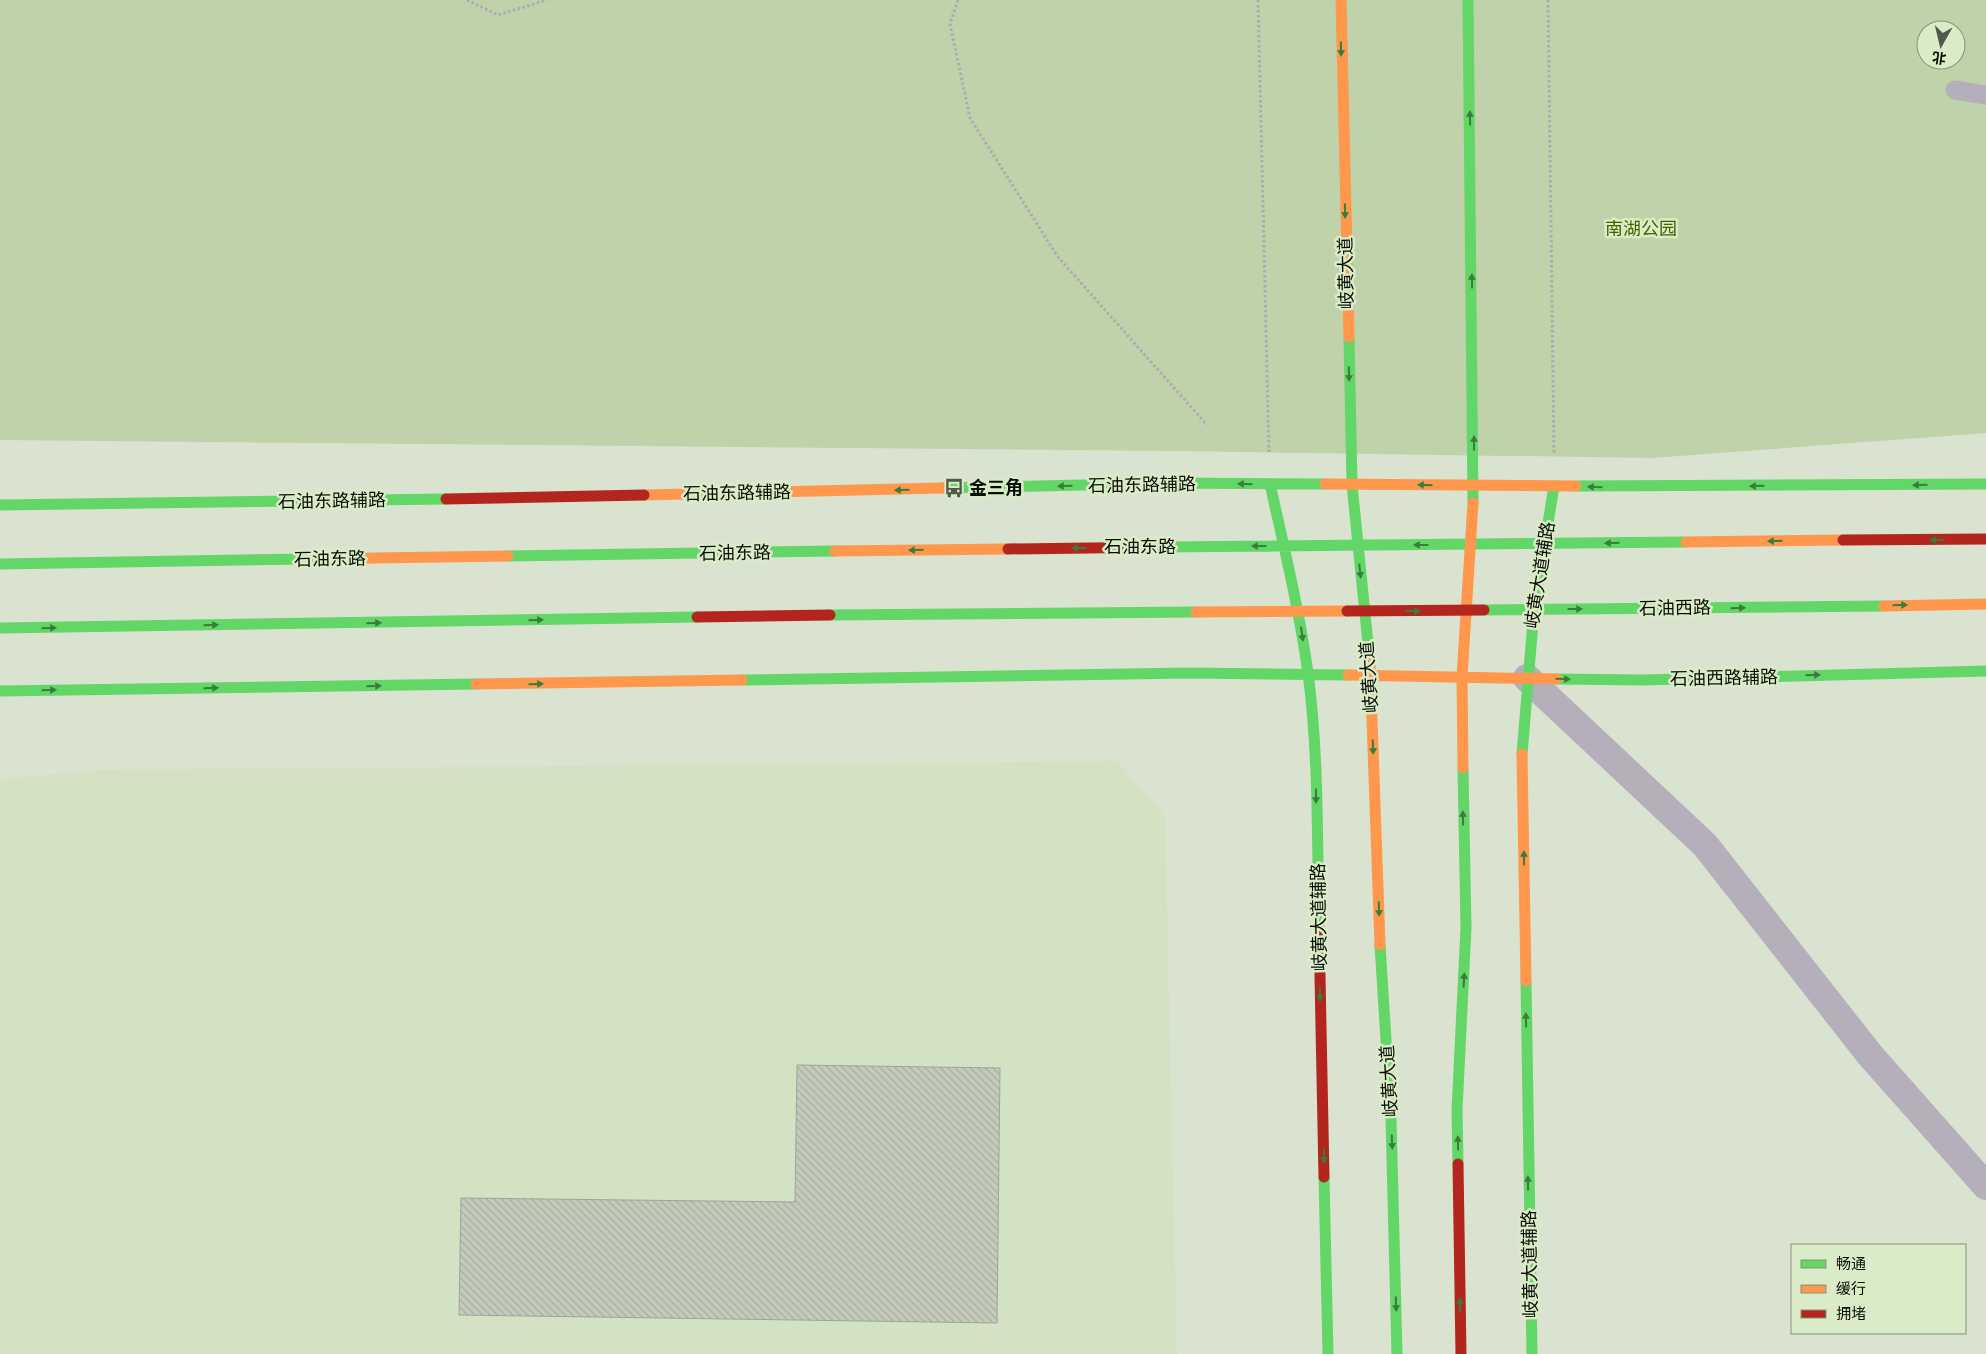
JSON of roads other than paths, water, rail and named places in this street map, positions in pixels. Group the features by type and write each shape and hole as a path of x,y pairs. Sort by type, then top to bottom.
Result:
{"main road":[{"name":"岐黄大道","path":"1341,0 1352,485 1371,675 1380,937 1391,1119 1398,1354"},
{"path":"1461,1354 1458,1110 1466,928 1462,677 1474,486 1468,0"},
{"name":"石油东路辅路","path":"0,505 535,498 1173,483 1474,486"},
{"name":"岐黄大道辅路","path":"1270,484 1299,611 1308,674 1315,746 1328,1354"},
{"path":"1474,486 1986,484"},
{"name":"岐黄大道辅路","path":"1532,1354 1522,749 1534,610 1554,486"},
{"path":"1470,544 1986,539"},
{"name":"石油东路","path":"0,564 967,549 1470,544"},
{"name":"石油西路","path":"1364,611 1986,604"},
{"path":"0,628 819,615 1364,611"},
{"name":"石油西路辅路","path":"1462,677 1642,680 1986,671"},
{"path":"0,690 1188,673 1462,677"}],"street":[{"path":"1527,678 1705,845 1870,1055 1986,1186"}],"lane":[{"path":"1955,90 1986,95"}],"place":[{"name":"金三角","path":"954,488"}],"park label":[{"name":"南湖公园","path":"1641,229"}]}
